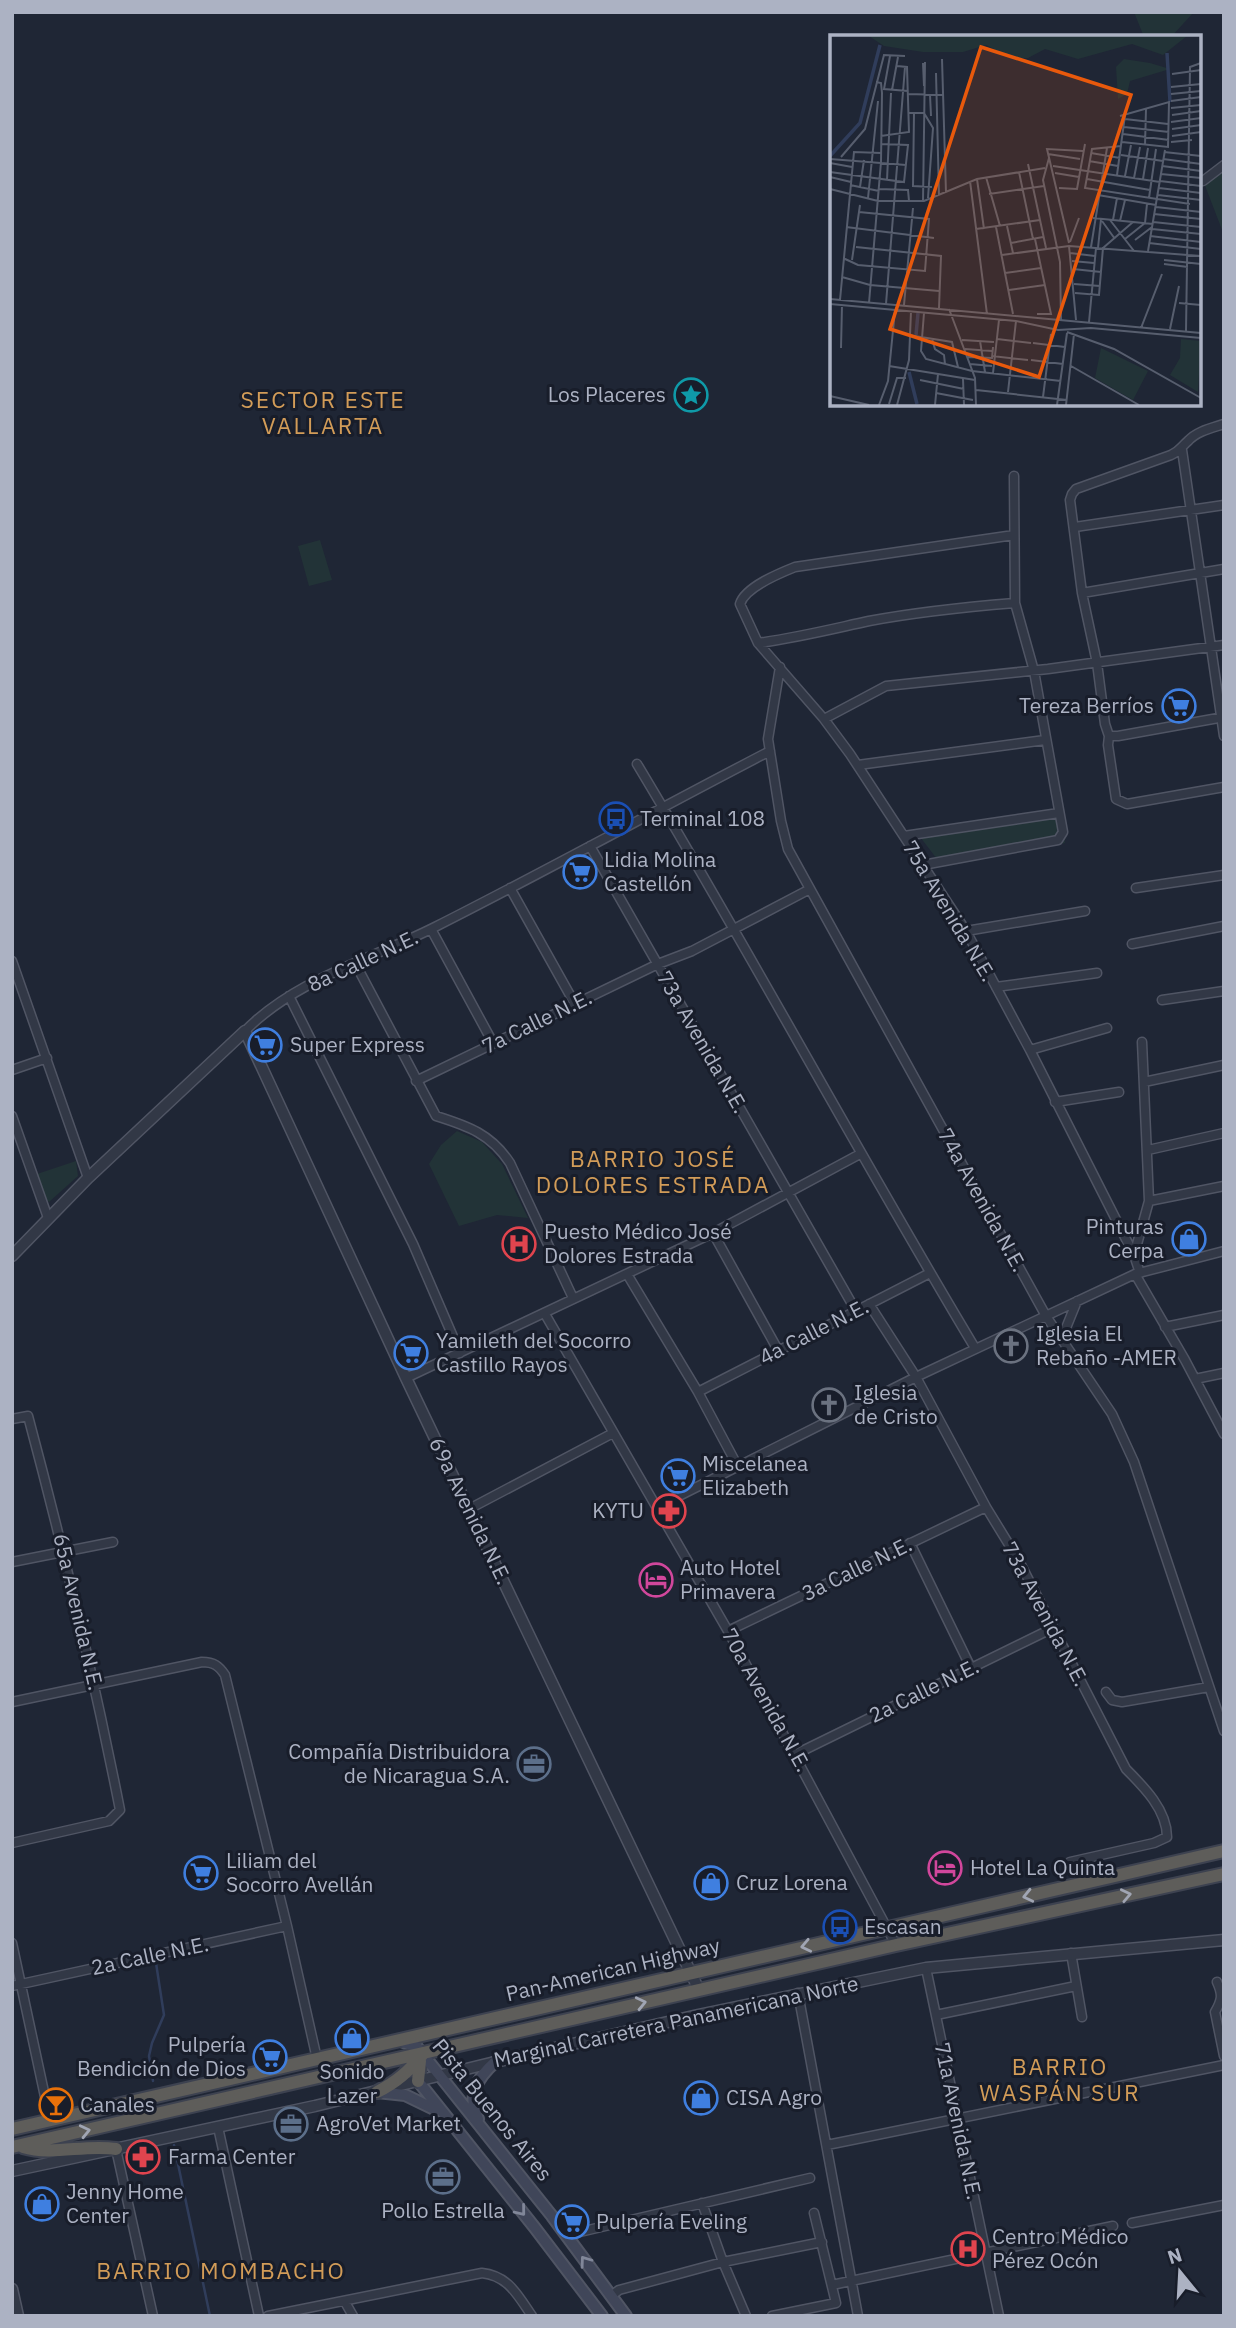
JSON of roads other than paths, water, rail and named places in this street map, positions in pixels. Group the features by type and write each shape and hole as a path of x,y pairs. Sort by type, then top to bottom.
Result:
{"highway":[{"name":"Pan-American Highway","path":"12,2129 1224,1851"},
{"name":"Pan-American Highway","path":"16,2147 896,1945 1219,1875"},
{"path":"377,2092 408,2072 423,2054 436,2046 539,2021 588,1997"},
{"path":"418,2081 417,2071 423,2054"},
{"path":"16,2147 37,2151 96,2146 116,2149"}],"main road":[{"name":"Pista Buenos Aires","path":"397,2040 409,2042 423,2054 567,2235 625,2316"},
{"path":"484,2131 475,2111 472,2095 477,2080 495,2062"},
{"name":"Pista Buenos Aires","path":"418,2081 602,2316"},
{"path":"377,2092 405,2095 419,2100 448,2119"},
{"path":"488,2169 505,2156"}],"street":[{"path":"1203,181 1224,164"},
{"path":"1224,424 1199,433 1187,441 1182,450 1224,736"},
{"path":"1182,450 1076,489 1070,500 1082,593 1109,736 1116,799 1127,804 1224,787"},
{"path":"923,865 1058,840 1063,832 1034,671 1015,603 1013,476"},
{"path":"1075,527 1224,505"},
{"name":"75a Avenida N.E.","path":"1014,535 795,566 772,577 741,599 743,612 758,643 824,719 858,765 966,931 1133,1253 1138,1274"},
{"path":"1082,593 1224,569"},
{"path":"758,643 946,609 1015,603"},
{"path":"824,719 886,686 1034,671 1224,645"},
{"name":"74a Avenida N.E.","path":"780,667 768,738 788,849 1046,1316 1112,1414 1134,1462 1224,1731"},
{"path":"1109,736 1223,717"},
{"path":"858,765 1045,740"},
{"name":"8a Calle N.E.","path":"14,1255 88,1178 256,1020 289,996 431,929 770,751"},
{"path":"637,764 734,929 860,1154 975,1348"},
{"path":"904,836 1059,813"},
{"name":"73a Avenida N.E.","path":"590,846 856,1311"},
{"path":"1136,888 1224,875"},
{"path":"510,888 575,1004"},
{"path":"658,964 692,951 810,889"},
{"path":"966,931 1085,911"},
{"path":"1132,944 1224,926"},
{"path":"431,929 493,1043"},
{"path":"12,961 88,1178"},
{"path":"355,963 436,1116 464,1125 499,1146 510,1163 573,1298"},
{"name":"7a Calle N.E.","path":"416,1081 658,964"},
{"path":"996,987 1097,973"},
{"path":"1162,1000 1224,991"},
{"path":"289,996 413,1244 460,1353"},
{"path":"1030,1050 1107,1028"},
{"name":"69a Avenida N.E.","path":"245,1031 406,1378 699,1990"},
{"path":"1133,1253 1149,1201 1149,1150 1142,1042"},
{"path":"12,1070 47,1058"},
{"path":"1144,1082 1224,1065"},
{"path":"1055,1102 1119,1092"},
{"path":"12,1116 48,1217"},
{"path":"1149,1150 1224,1133"},
{"path":"406,1378 713,1233 860,1154"},
{"path":"1149,1201 1224,1186"},
{"path":"713,1233 778,1350"},
{"path":"657,1507 975,1348 1121,1281 1224,1251"},
{"name":"4a Calle N.E.","path":"698,1392 930,1273"},
{"path":"627,1274 698,1392 737,1465"},
{"path":"1138,1274 1224,1434"},
{"path":"1065,1345 1066,1328 1077,1301"},
{"name":"73a Avenida N.E.","path":"869,1304 916,1377 1019,1562 1126,1769 1150,1794 1167,1827 1167,1838 1154,1843 1070,1862"},
{"name":"70a Avenida N.E.","path":"545,1314 728,1631 896,1945"},
{"path":"1165,1327 1224,1315"},
{"path":"1195,1379 1224,1373"},
{"name":"65a Avenida N.E.","path":"12,1419 28,1416 96,1685 120,1810 109,1821 12,1843"},
{"path":"469,1509 613,1433"},
{"name":"3a Calle N.E.","path":"728,1631 986,1507"},
{"path":"12,1562 113,1542"},
{"path":"910,1544 971,1668"},
{"name":"2a Calle N.E.","path":"796,1754 1053,1628"},
{"path":"12,1702 202,1662 216,1665 225,1675 288,1926 317,2059"},
{"path":"1106,1692 1112,1700 1122,1702 1209,1688"},
{"name":"2a Calle N.E.","path":"12,1986 288,1926"},
{"name":"Marginal Carretera Panamericana Norte","path":"12,2171 377,2092 495,2062 798,1993 926,1968 1220,1941"},
{"path":"12,1943 50,2120"},
{"path":"1071,1953 1082,2017"},
{"name":"71a Avenida N.E.","path":"926,1968 999,2316"},
{"path":"1217,1982 1222,2001 1216,2012 1224,2056"},
{"path":"936,2015 1076,1986"},
{"path":"798,1993 859,2316"},
{"path":"1105,2089 1224,2065"},
{"path":"827,2145 1089,2092"},
{"path":"218,2127 259,2316"},
{"path":"116,2149 153,2316"},
{"path":"567,2235 810,2178"},
{"path":"702,2203 746,2316"},
{"path":"1132,2223 1224,2205"},
{"path":"772,2316 836,2303 814,2213"},
{"path":"832,2285 1113,2226"},
{"path":"611,2297 619,2290 723,2262 822,2242"},
{"path":"268,2316 482,2273 507,2281 532,2316"},
{"path":"12,2289 18,2316"},
{"path":"345,2302 353,2316"}],"waterway":[{"path":"153,2081 149,2056 164,2015 156,1963"},
{"path":"174,2145 210,2316"}],"place":[{"name":"Los Placeres","path":"691,395"},
{"name":"Tereza Berríos","path":"1179,706"},
{"name":"Terminal 108","path":"616,819"},
{"name":"Lidia Molina Castellón","path":"580,872"},
{"name":"Super Express","path":"265,1045"},
{"name":"Pinturas Cerpa","path":"1189,1239"},
{"name":"Puesto Médico José Dolores Estrada","path":"519,1244"},
{"name":"Iglesia El Rebaño -AMER","path":"1011,1346"},
{"name":"Yamileth del Socorro Castillo Rayos","path":"411,1353"},
{"name":"Iglesia de Cristo","path":"829,1405"},
{"name":"Miscelanea Elizabeth","path":"678,1476"},
{"name":"KYTU","path":"669,1511"},
{"name":"Auto Hotel Primavera","path":"656,1580"},
{"name":"Compañía Distribuidora de Nicaragua S.A.","path":"534,1764"},
{"name":"Hotel La Quinta","path":"945,1868"},
{"name":"Liliam del Socorro Avellán","path":"201,1873"},
{"name":"Cruz Lorena","path":"711,1883"},
{"name":"Escasan","path":"840,1927"},
{"name":"Sonido Lazer","path":"352,2038"},
{"name":"Pulpería Bendición de Dios","path":"270,2057"},
{"name":"CISA Agro","path":"701,2098"},
{"name":"Canales","path":"56,2105"},
{"name":"AgroVet Market","path":"291,2124"},
{"name":"Farma Center","path":"143,2157"},
{"name":"Pollo Estrella","path":"443,2177"},
{"name":"Jenny Home Center","path":"42,2204"},
{"name":"Pulpería Eveling","path":"572,2222"},
{"name":"Centro Médico Pérez Ocón","path":"968,2249"}],"district":[{"name":"SECTOR ESTE VALLARTA","path":"323,413"},
{"name":"BARRIO JOSÉ DOLORES ESTRADA","path":"653,1172"},
{"name":"BARRIO WASPÁN SUR","path":"1060,2080"},
{"name":"BARRIO MOMBACHO","path":"221,2271"}]}
